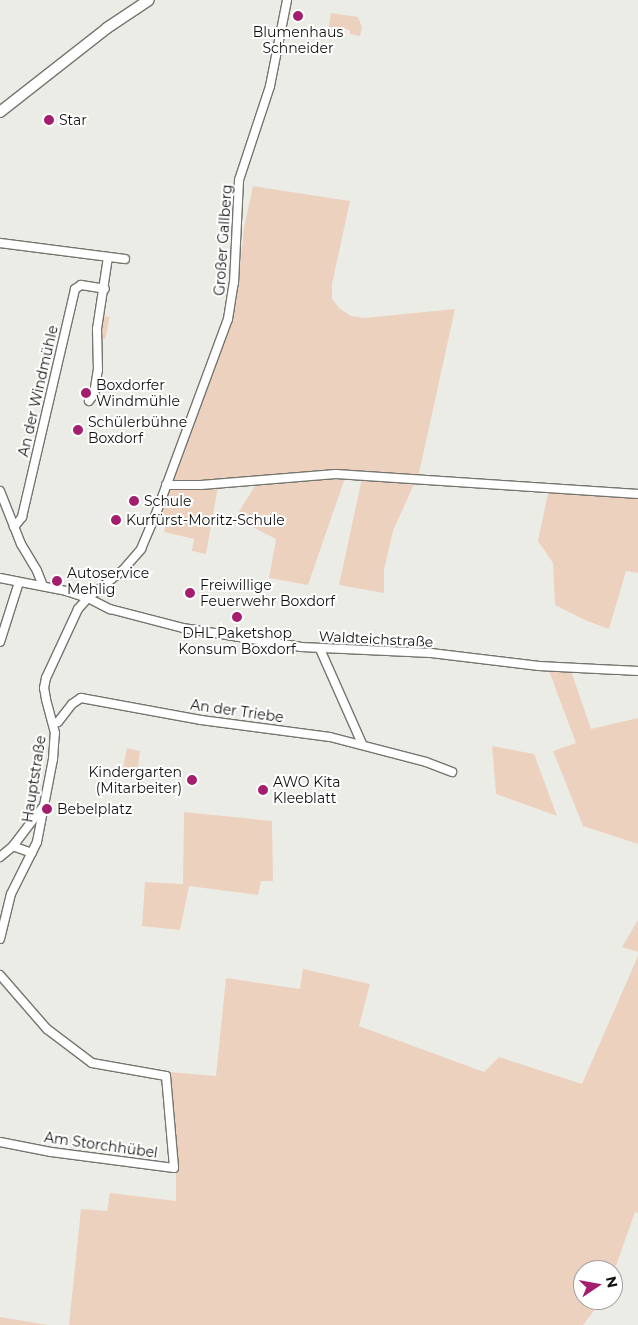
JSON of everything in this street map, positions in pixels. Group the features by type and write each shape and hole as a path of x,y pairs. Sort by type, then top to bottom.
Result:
{"main road":[{"path":"0,112 107,28 149,0"}],"street":[{"name":"Großer Gallberg","path":"88,598 123,570 141,549 154,519 228,319 234,283 239,180 270,86 287,0"},
{"path":"0,243 125,259"},
{"path":"88,401 94,394 98,370 97,329 105,289 108,257"},
{"name":"An der Windmühle","path":"14,527 22,517 75,289 81,285 105,289"},
{"path":"166,484 201,485 336,474 638,494"},
{"path":"0,491 14,527 43,586"},
{"name":"Waldteichstraße","path":"0,578 43,586 88,598 110,609 183,628 320,649 431,653 539,666 638,671"},
{"path":"0,642 19,582"},
{"name":"Hauptstraße","path":"0,939 10,894 32,853 44,806 56,741 44,688 46,678 78,608 88,598"},
{"path":"320,649 360,743"},
{"name":"An der Triebe","path":"53,724 58,722 72,704 81,698 201,720 330,737 360,743 426,762 452,772"},
{"path":"0,857 13,846 44,806"},
{"path":"13,846 32,853"},
{"name":"Am Storchhübel","path":"0,975 46,1029 92,1062 166,1076 174,1168 51,1152 0,1142"}],"shaded area":[{"path":"331,13 358,17 362,28 360,36 350,34 350,30 333,27 332,31 328,30"},
{"path":"253,186 350,201 332,284 332,299 340,309 351,316 364,318 455,309 419,473 393,531 384,570 384,593 339,585 362,478 345,478 308,585 269,578 276,539 235,518 255,486 218,487 206,554 192,551 194,539 164,532 167,517 160,515 236,303 244,228"},
{"path":"95,314 110,317 106,338 91,336"},
{"path":"638,492 638,573 626,571 609,629 585,620 555,605 553,563 538,541 548,493"},
{"path":"549,671 571,671 591,729 638,718 638,844 583,826 553,751 576,743"},
{"path":"492,746 534,754 557,816 496,794"},
{"path":"127,748 140,751 137,774 122,773"},
{"path":"184,812 272,821 273,881 261,881 258,895 189,886 180,930 142,926 145,882 183,884"},
{"path":"638,920 638,952 622,947"},
{"path":"638,956 638,1213 635,1212 618,1260 573,1260 573,1310 594,1310 583,1325 69,1325 81,1209 107,1211 110,1193 176,1201 176,1166 169,1072 216,1076 226,978 300,989 303,969 370,984 359,1026 484,1072 499,1057 582,1084"},
{"path":"0,1317 49,1325 0,1325"}],"place":[{"name":"Blumenhaus Schneider","path":"298,16"},
{"name":"Star","path":"49,120"},
{"name":"Boxdorfer Windmühle","path":"86,393"},
{"name":"Schülerbühne Boxdorf","path":"78,430"},
{"name":"Schule","path":"134,501"},
{"name":"Kurfürst-Moritz-Schule","path":"116,520"},
{"name":"Autoservice Mehlig","path":"57,581"},
{"name":"Freiwillige Feuerwehr Boxdorf","path":"190,593"},
{"name":"DHL Paketshop Konsum Boxdorf","path":"237,617"},
{"name":"Kindergarten (Mitarbeiter)","path":"192,780"},
{"name":"AWO Kita Kleeblatt","path":"263,790"},
{"name":"Bebelplatz","path":"47,809"}]}
